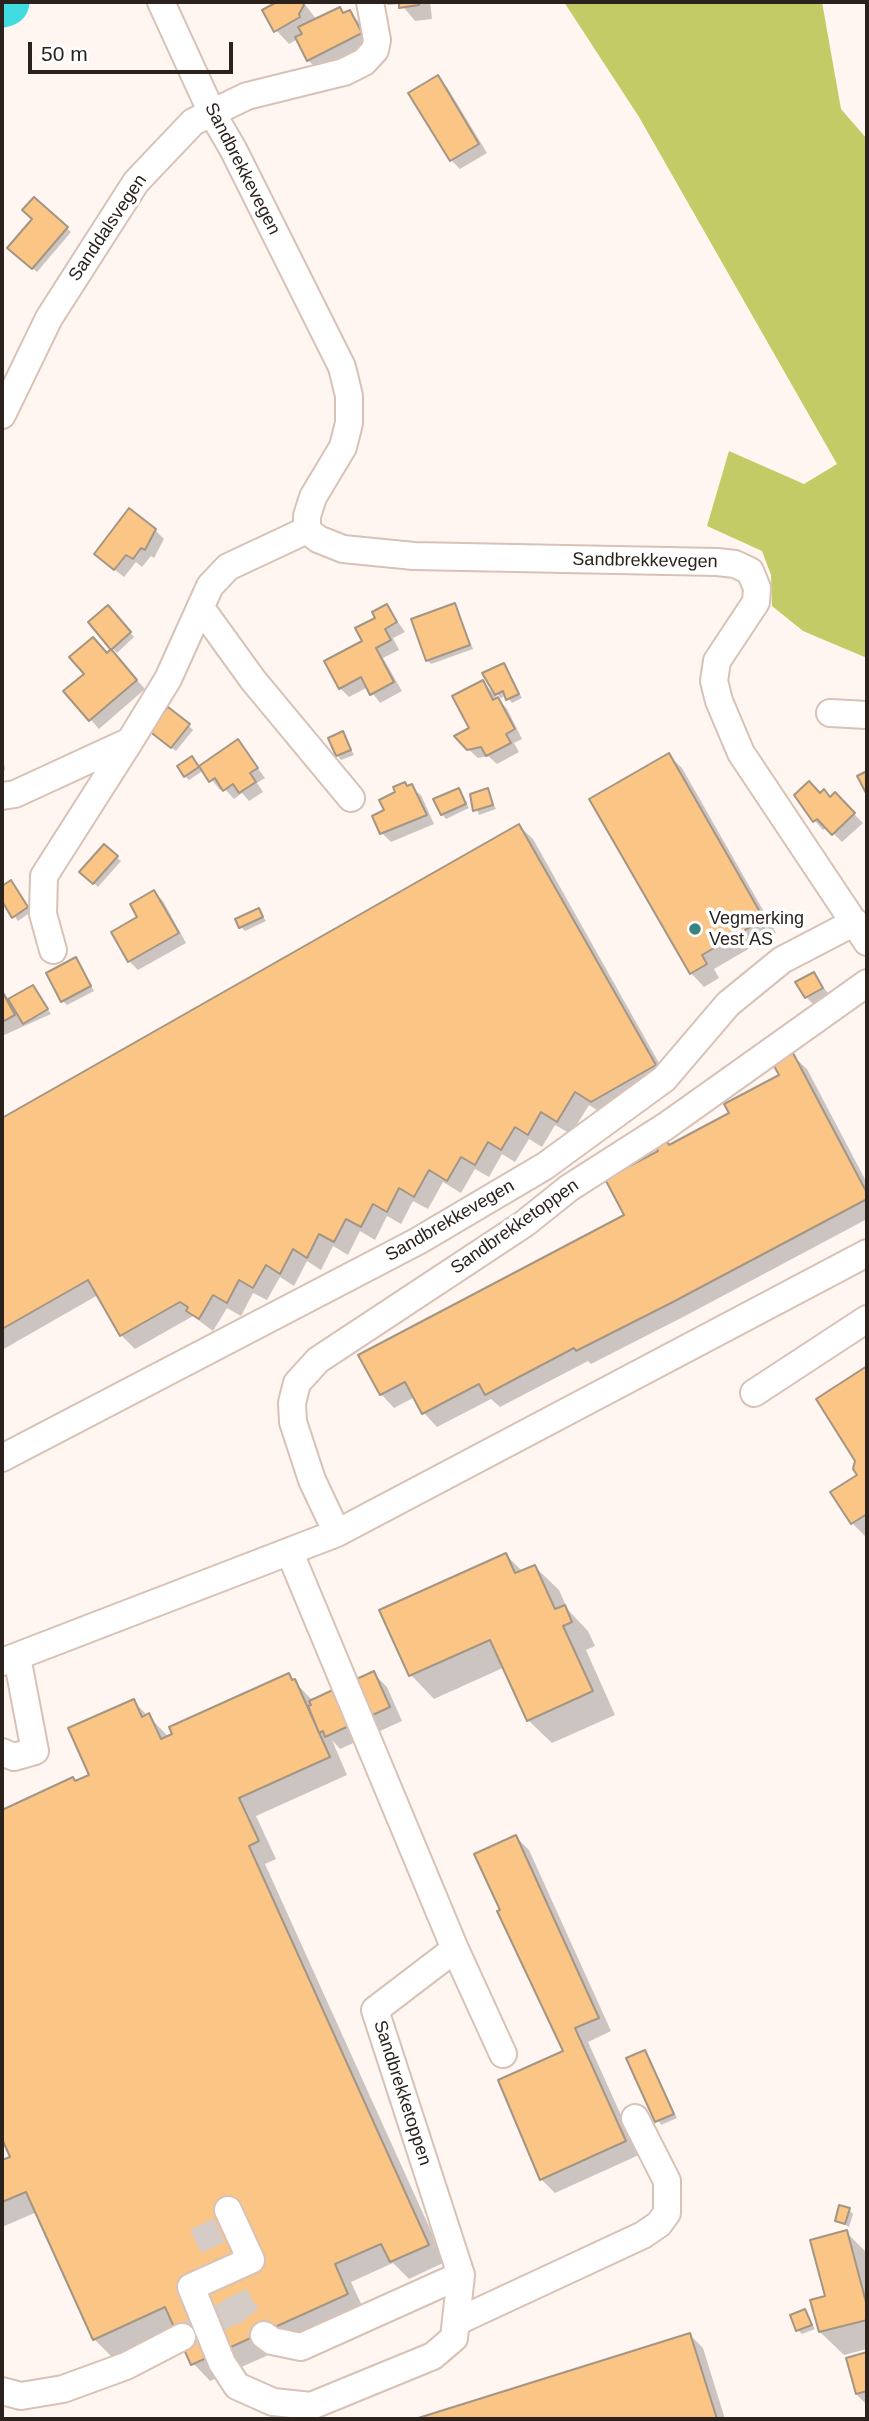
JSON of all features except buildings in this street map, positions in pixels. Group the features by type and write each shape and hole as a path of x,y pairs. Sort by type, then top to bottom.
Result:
{"street":[{"name":"Sandbrekkevegen","path":"2,1458 418,1241 545,1166 664,1079 728,1004 782,960 861,932 741,753 719,702 714,681 718,661 755,602 757,589 750,571 735,564 716,562 414,556 344,549 318,539 307,530 307,516 313,497 343,447 349,423 349,396 342,367 233,149 212,113 161,2"},
{"name":"Sanddalsvegen","path":"2,415 49,318 136,182 193,122 247,96 331,76 364,62 374,50 377,40 370,2"},
{"path":"53,950 43,914 44,876 168,679 211,586 228,567 307,530"},
{"path":"201,608 253,680 351,798"},
{"path":"830,713 867,715"},
{"path":"2,796 15,794 130,741"},
{"name":"Sandbrekketoppen","path":"337,1533 312,1480 293,1422 292,1403 297,1383 318,1360 524,1224 569,1188 666,1126 867,983"},
{"path":"2,1752 14,1757 35,1751 9,1659 337,1533 867,1254"},
{"path":"754,1393 867,1319"},
{"path":"290,1553 455,1949 503,2054"},
{"name":"Sandbrekketoppen","path":"455,1949 375,2010 461,2275"},
{"path":"456,2322 643,2235 659,2224 667,2213 667,2181 635,2118"},
{"path":"228,2210 251,2260 191,2287 222,2363 237,2386 273,2402 312,2406 433,2356 454,2337 461,2275"},
{"path":"264,2335 272,2341 302,2347 461,2275"},
{"path":"2,2390 21,2396 63,2389 126,2366 182,2337"}],"green space":[{"path":"564,2 822,2 841,109 867,139 867,658 803,631 772,606 771,575 762,551 707,526 729,451 804,484 837,464 639,117"}],"tunnel":[{"path":"202,2224 241,2307 264,2335"},
{"path":"182,2337 241,2307"}],"place":[{"name":"Vegmerking Vest AS","path":"695,929"}]}
